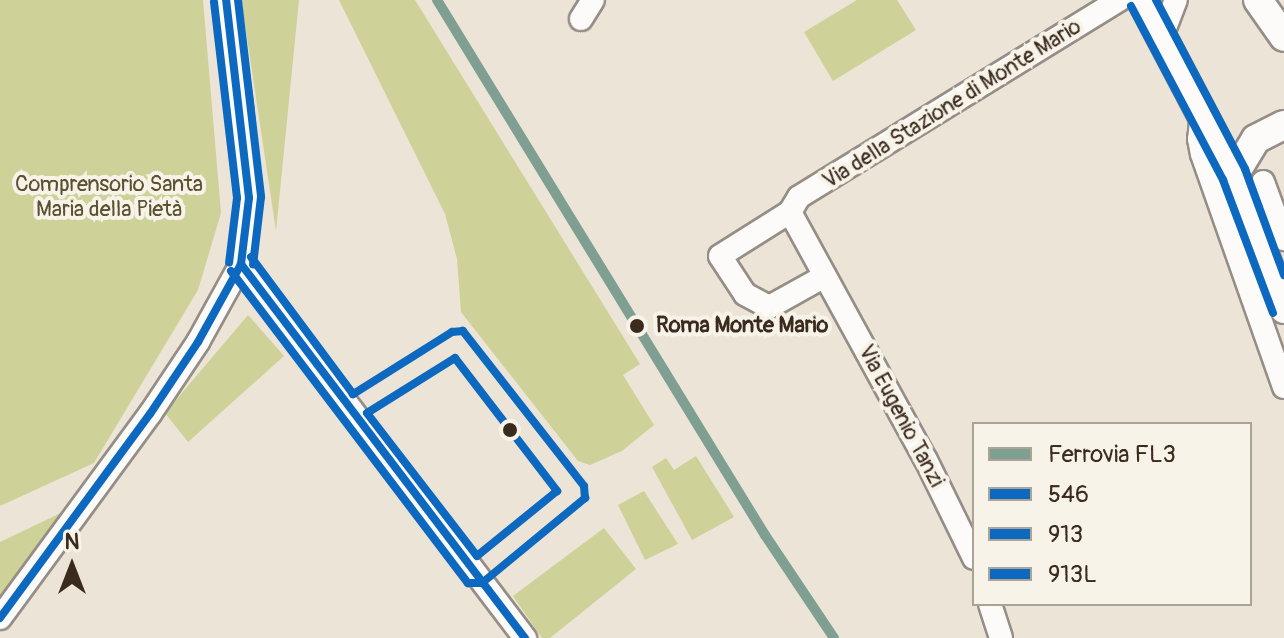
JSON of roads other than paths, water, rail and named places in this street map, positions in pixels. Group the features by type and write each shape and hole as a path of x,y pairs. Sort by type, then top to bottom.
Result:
{"main road":[{"path":"1142,0 1234,175 1284,309"},
{"path":"1258,0 1284,37"},
{"path":"1234,175 1256,139 1284,125"}],"street":[{"path":"0,618 158,402 218,309 241,264 249,198 241,105 226,0"},
{"name":"Via della Stazione di Monte Mario","path":"825,276 769,307 745,294 720,256 790,212 799,197 1119,0"},
{"path":"1162,36 1176,0"},
{"path":"1202,112 1199,139 1202,154 1284,387"},
{"path":"1234,175 1273,184 1284,239"},
{"name":"Via Eugenio Tanzi","path":"790,212 926,460 972,554"},
{"path":"241,264 525,638"},
{"path":"991,606 1001,638"}],"rail line":[{"name":"FL3","path":"437,0 765,535 834,638"}],"place":[{"name":"Roma Monte Mario","path":"637,326"}],"park label":[{"name":"Comprensorio Santa Maria della Pietà","path":"109,196"}]}
